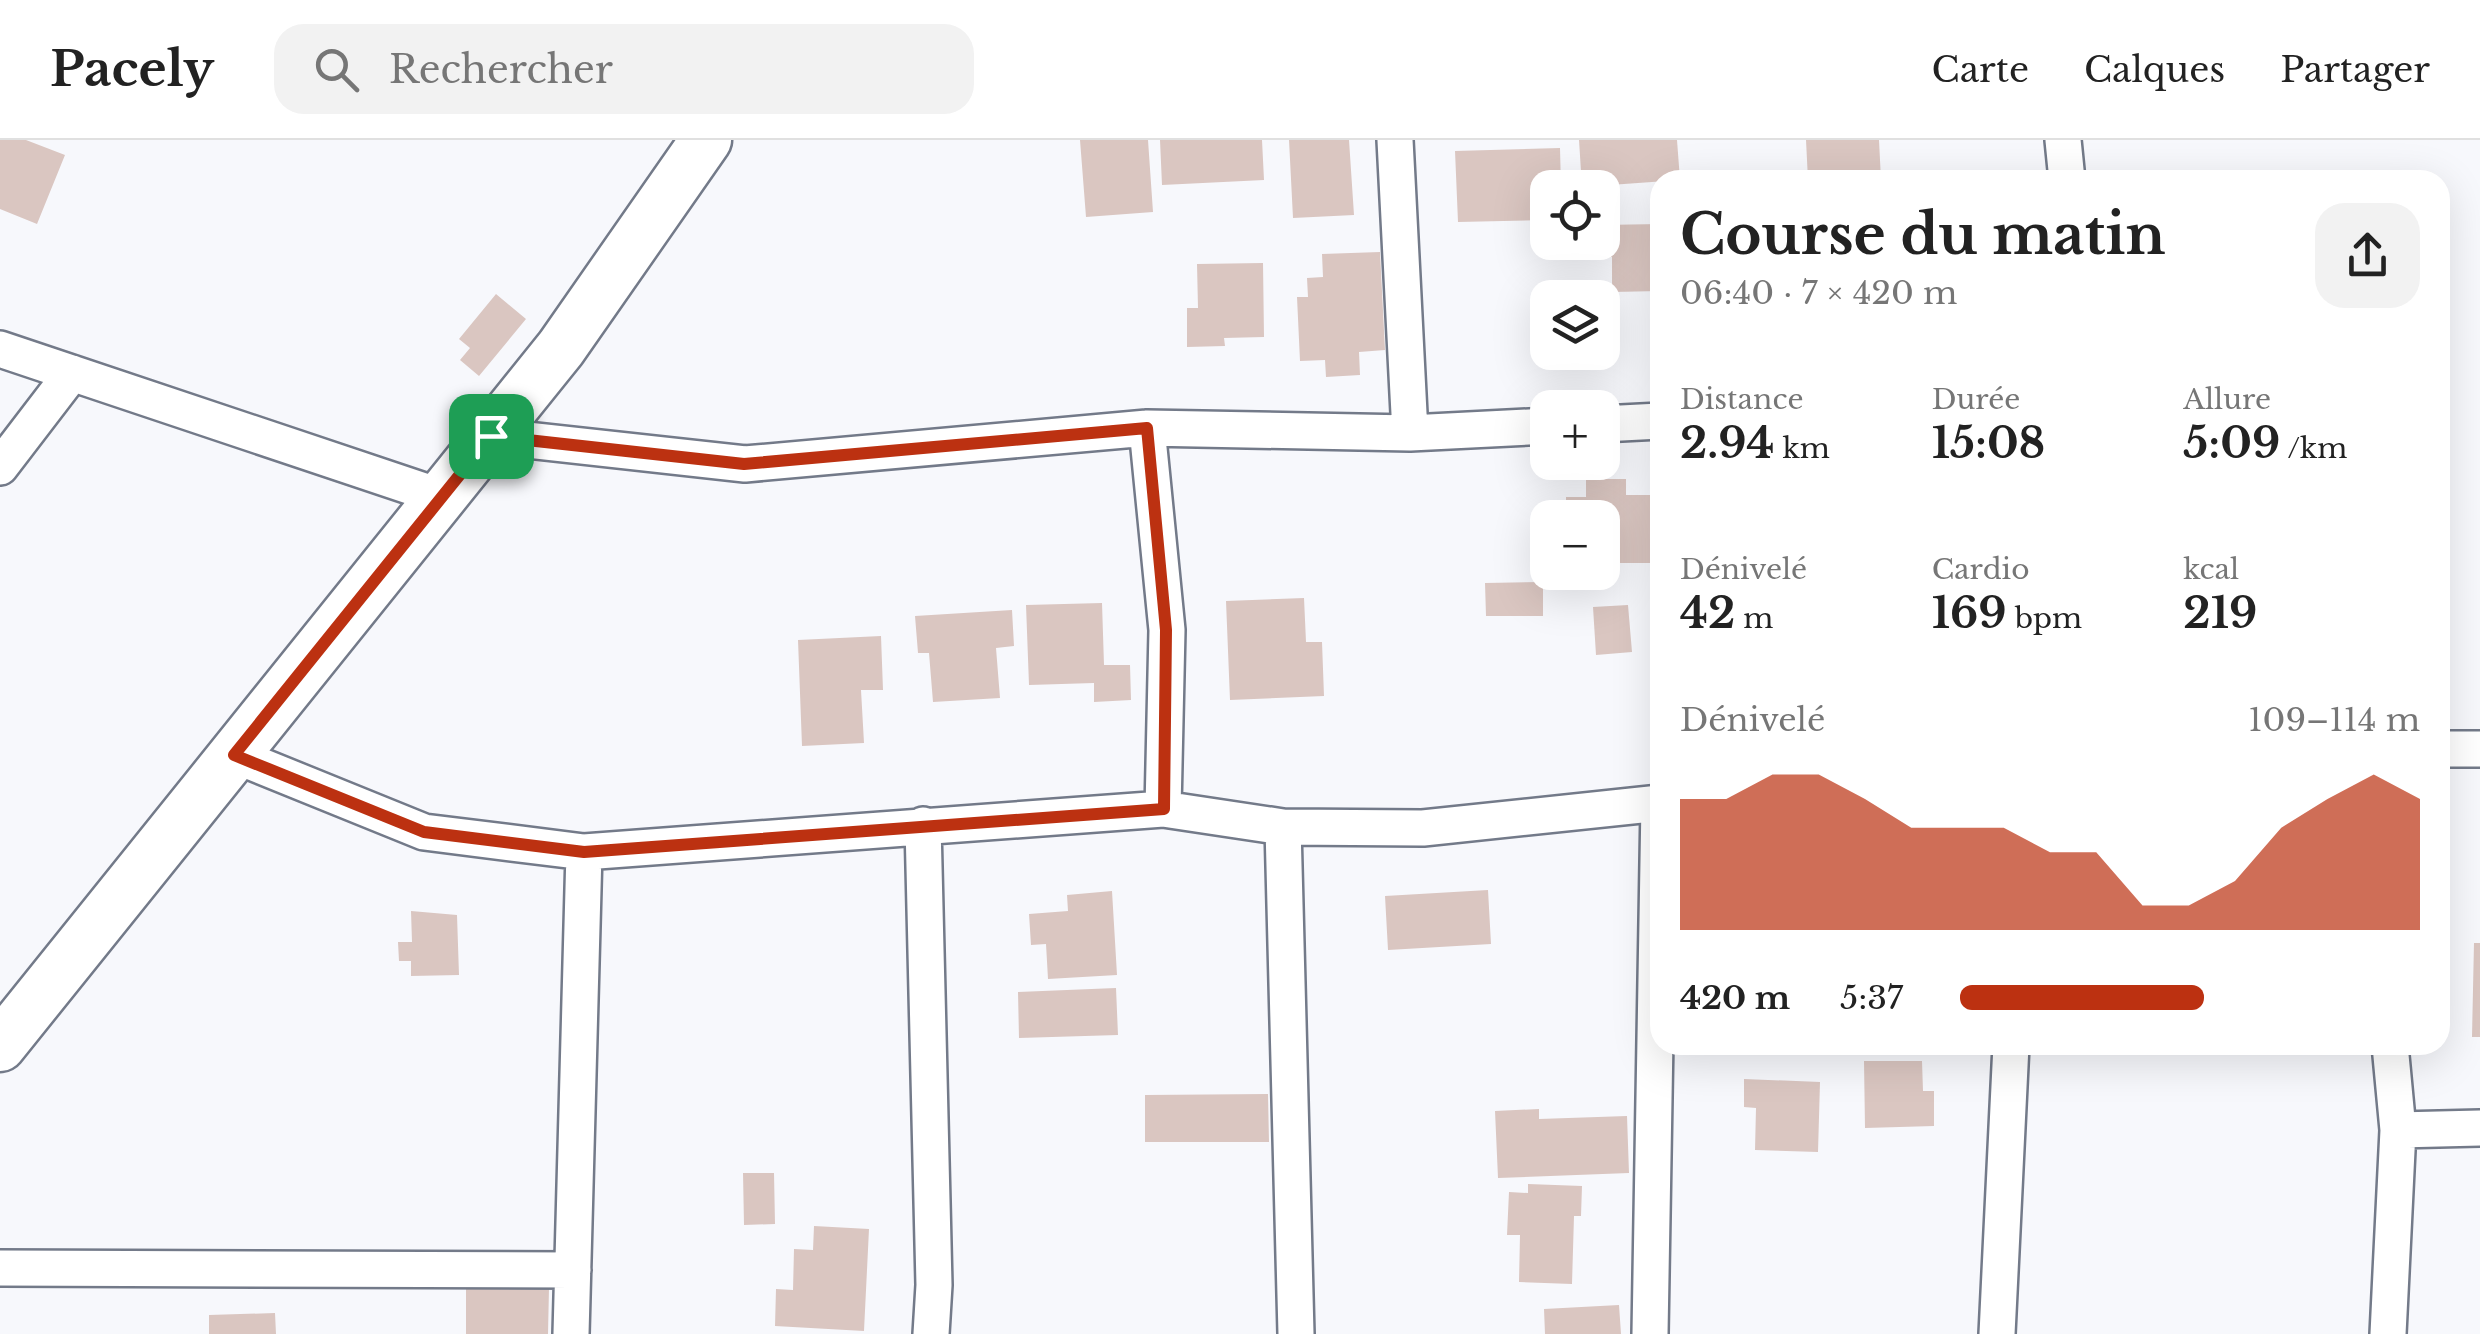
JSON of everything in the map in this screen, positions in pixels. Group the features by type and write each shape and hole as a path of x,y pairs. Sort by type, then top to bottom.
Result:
{"street":[{"path":"8,1021 234,755 561,348 706,140"},
{"path":"1395,140 1410,433"},
{"path":"2063,140 2066,170"},
{"path":"0,349 442,497"},
{"path":"0,467 72,373"},
{"path":"1620,423 1650,422"},
{"path":"491,436 744,464 1147,428 1410,433 1530,427"},
{"path":"1147,428 1166,630 1164,809"},
{"path":"2450,749 2480,749"},
{"path":"234,755 424,832 584,852 1164,809 1283,827 1423,828 1650,804"},
{"path":"923,825 934,1286 930,1334"},
{"path":"1283,827 1296,1334"},
{"path":"571,1334 584,852"},
{"path":"1650,1334 1655,1055"},
{"path":"1997,1334 2011,1055"},
{"path":"2388,1334 2398,1130 2391,1055"},
{"path":"2398,1130 2480,1128"},
{"path":"0,1268 572,1270"}],"building":[{"path":"0,140 26,140 65,155 37,224 0,209"},
{"path":"1080,140 1148,140 1153,212 1086,217"},
{"path":"1160,140 1262,140 1264,180 1162,185"},
{"path":"1289,140 1349,140 1354,215 1293,218"},
{"path":"1579,140 1677,140 1679,170 1650,170 1650,182 1620,184 1620,170 1581,170"},
{"path":"1806,140 1879,140 1880,170 1808,170"},
{"path":"1560,148 1561,170 1530,170 1530,220 1458,222 1455,151"},
{"path":"1650,224 1650,291 1620,292 1620,280 1612,280 1612,260 1620,260 1620,225"},
{"path":"1380,252 1385,350 1359,352 1360,375 1326,377 1325,360 1300,361 1297,297 1308,297 1307,278 1323,277 1322,254"},
{"path":"1263,263 1264,337 1224,338 1225,346 1187,347 1187,308 1198,308 1197,264"},
{"path":"496,294 526,319 479,376 460,360 470,348 459,339"},
{"path":"1620,479 1626,479 1626,495 1650,495 1650,563 1620,563 1620,500 1566,497 1586,497 1586,480"},
{"path":"1530,582 1530,590 1543,590 1543,616 1486,616 1485,583"},
{"path":"1304,598 1306,642 1322,642 1324,696 1230,700 1226,601"},
{"path":"1102,603 1104,665 1130,665 1131,700 1094,702 1094,683 1029,685 1026,605"},
{"path":"1628,605 1632,652 1596,655 1593,607"},
{"path":"1012,610 1014,646 996,648 1000,698 933,702 929,653 918,653 915,616"},
{"path":"881,636 883,690 861,690 864,743 802,746 798,640"},
{"path":"1488,890 1491,944 1388,950 1385,896"},
{"path":"1112,891 1117,975 1048,979 1046,944 1031,945 1029,914 1068,911 1067,895"},
{"path":"411,911 457,915 459,975 411,976 411,961 399,961 398,942 412,942"},
{"path":"2474,943 2480,943 2480,1037 2472,1037"},
{"path":"1116,988 1118,1035 1019,1038 1018,992"},
{"path":"1864,1061 1922,1061 1923,1091 1934,1091 1934,1126 1865,1128"},
{"path":"1744,1079 1820,1082 1818,1152 1755,1150 1756,1108 1744,1107"},
{"path":"1268,1094 1269,1142 1145,1142 1145,1095"},
{"path":"1539,1109 1539,1119 1627,1116 1629,1173 1498,1178 1495,1111"},
{"path":"743,1173 774,1173 775,1224 744,1225"},
{"path":"1528,1184 1582,1186 1581,1216 1574,1216 1572,1284 1519,1282 1520,1235 1507,1235 1509,1192 1528,1193"},
{"path":"814,1226 869,1229 864,1331 775,1326 776,1289 793,1290 794,1249 813,1250"},
{"path":"466,1287 549,1288 548,1334 466,1334"},
{"path":"1619,1305 1621,1334 1545,1334 1544,1309"},
{"path":"275,1313 276,1334 209,1334 209,1315"}],"route":[{"path":"1147,428 1166,630 1164,809 584,852 424,832 234,755 491,436 744,464 1147,428"}]}
